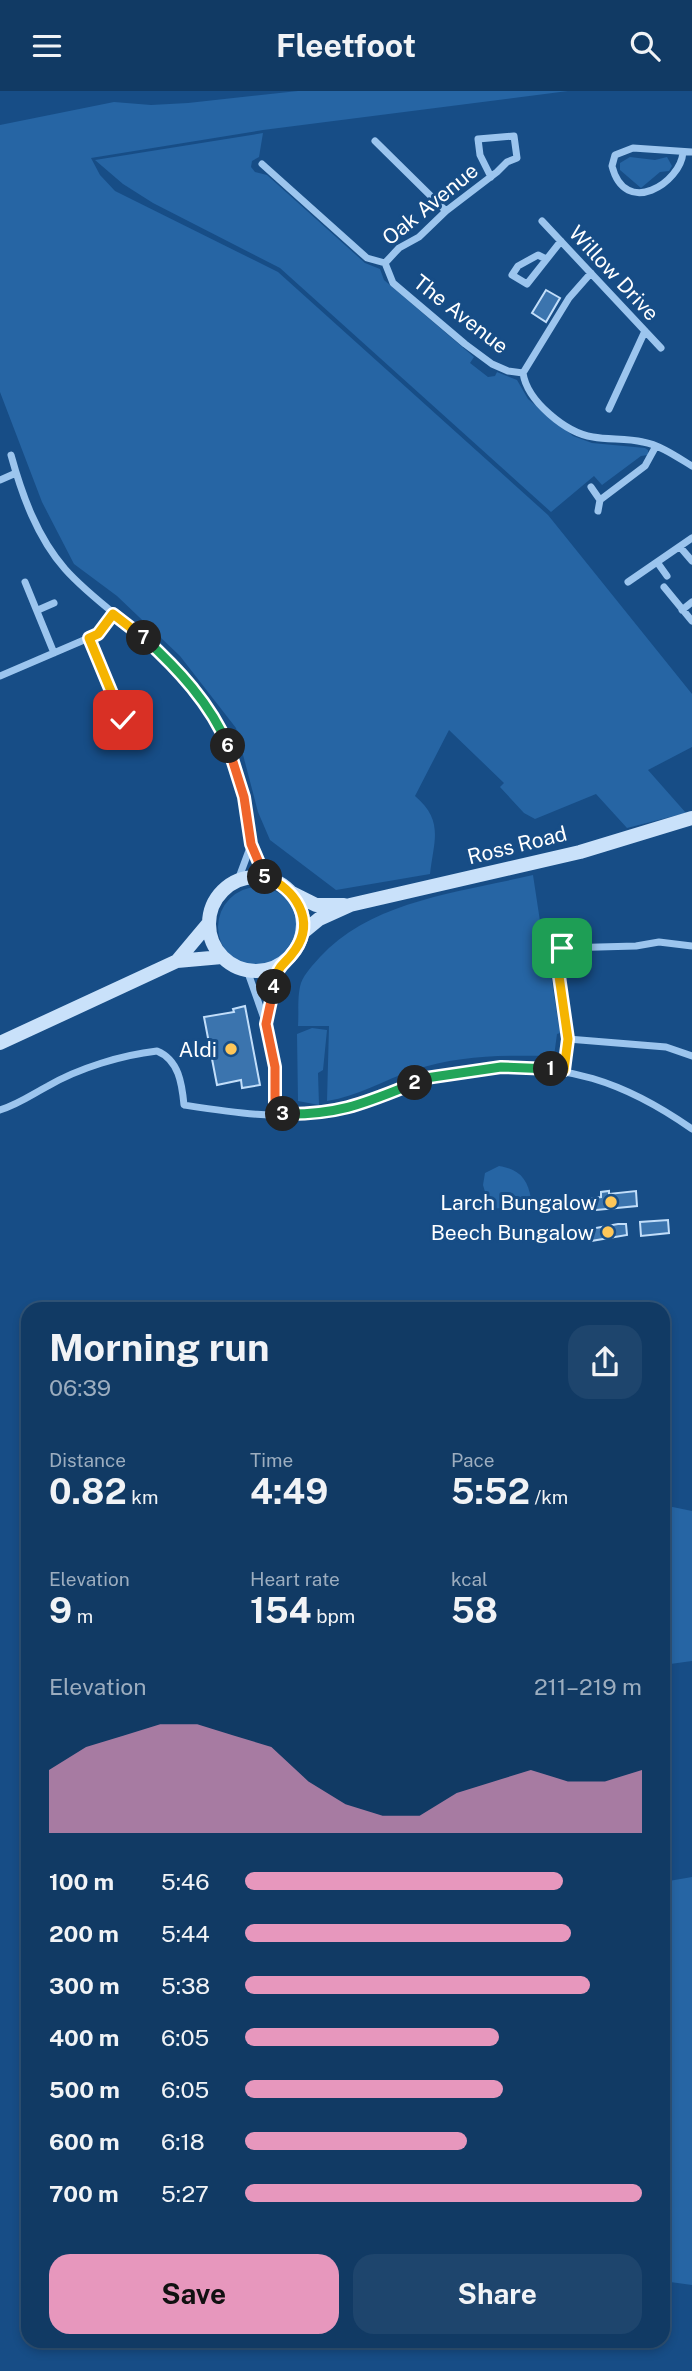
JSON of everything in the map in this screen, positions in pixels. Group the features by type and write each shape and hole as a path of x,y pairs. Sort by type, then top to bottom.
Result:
{"main road":[{"name":"Ross Road","path":"350,905 580,852 692,818"},
{"path":"292,893 302,913 302,933 296,950 278,966 259,971 247,970 232,965 212,944 208,924 210,908 216,897 229,884 238,880 263,877 280,883 292,893 316,905 350,905"},
{"path":"302,933 319,919 350,905"},
{"path":"177,961 208,924"},
{"path":"0,1042 177,961 222,957"}],"street":[{"name":"Oak Avenue","path":"385,263 399,248 419,237 446,211 494,175 507,162 517,158 514,136 478,139 480,155 494,175"},
{"path":"375,141 446,211"},
{"path":"626,149 688,152 674,171 652,191 642,194 632,192 613,172 612,160 626,149"},
{"name":"The Avenue","path":"262,164 367,258 385,263 393,283 465,344 492,364 508,371 523,373"},
{"name":"Willow Drive","path":"542,221 661,348"},
{"path":"545,259 538,255 518,266 512,275 527,284 561,241"},
{"path":"591,273 569,298 523,373 529,391 572,429 592,437 643,442 656,446 692,466"},
{"path":"610,409 645,331"},
{"path":"598,511 600,500 645,466 656,446"},
{"path":"11,454 32,516 63,567 170,663 204,703 223,734 244,797 251,844 263,877"},
{"path":"0,481 16,474"},
{"path":"590,487 600,500"},
{"path":"628,582 692,538"},
{"path":"680,547 692,561"},
{"path":"657,562 667,576"},
{"path":"25,582 54,653"},
{"path":"664,587 692,621"},
{"path":"682,610 692,602"},
{"path":"38,610 54,603"},
{"path":"0,676 98,634 113,614"},
{"path":"89,638 123,720"},
{"path":"238,880 251,844"},
{"path":"564,1070 568,1039 556,955 562,948 659,943 692,946"},
{"path":"266,1024 278,966"},
{"path":"247,970 266,1024 275,1067 275,1114"},
{"path":"568,1039 667,1047 692,1056"},
{"path":"0,1110 21,1104 50,1085 98,1065 148,1052 165,1055 177,1070 184,1105 230,1112 327,1113 351,1108 426,1078 501,1067 564,1070 617,1086 692,1129"}],"shaded area":[{"path":"298,91 568,91 263,130 91,158 100,175 115,191 278,272 548,515 692,694 692,747 648,770 686,813 627,828 596,794 535,819 524,813 500,787 504,783 449,730 415,796 424,805 434,823 435,841 430,874 336,890 270,840 258,812 236,728 180,656 117,596 74,564 42,502 0,392 0,125 114,102 151,105 188,103"},
{"path":"263,133 259,157 252,161 251,167 255,172 267,175 365,263 380,269 384,280 474,357 470,363 488,377 495,376 497,372 517,380 528,399 573,436 592,443 645,448 648,455 641,456 602,485 594,476 551,512 280,268 153,203 123,184 95,160"},
{"path":"630,157 655,160 667,157 672,166 669,171 660,172 641,188 620,170 620,163"},
{"path":"533,875 560,1033 557,1034 554,1056 500,1056 448,1061 414,1070 360,1092 327,1101 329,1026 298,1026 301,983 320,957 341,938 392,910 448,893"},
{"path":"258,887 273,890 286,899 295,912 298,927 295,942 286,955 273,964 258,967 243,964 230,955 221,942 218,927 221,912 230,899 243,890"},
{"path":"312,1028 327,1030 323,1070 318,1073 319,1105 298,1101 297,1034"},
{"path":"499,1166 517,1172 525,1181 531,1199 526,1206 490,1209 483,1185 485,1173"},
{"path":"670,1506 692,1511 692,1661 670,1664"},
{"path":"692,1877 692,2285 670,2282 670,1881"}],"building":[{"path":"546,290 560,298 546,322 532,313"},
{"name":"Aldi","path":"245,1006 260,1085 242,1088 241,1080 217,1085 204,1017 234,1012 233,1009"},
{"name":"Larch Bungalow","path":"609,1191 609,1194 636,1191 637,1206 586,1211 584,1199 601,1197 601,1192"},
{"path":"668,1220 669,1233 641,1236 640,1222"},
{"name":"Beech Bungalow","path":"626,1224 627,1235 591,1241 590,1229"}],"place":[{"name":"Aldi","path":"231,1049"},
{"name":"Larch Bungalow","path":"611,1202"},
{"name":"Beech Bungalow","path":"608,1232"}],"route":[{"path":"123,720 89,638 98,634 113,614 145,638 204,703 223,734 236,767 244,797 251,844 263,877 280,883 292,893 302,913 302,933 296,950 278,966 266,1024 275,1067 275,1114 327,1113 351,1108 426,1078 468,1071 501,1067 564,1070 568,1039 556,955 562,948"}]}
